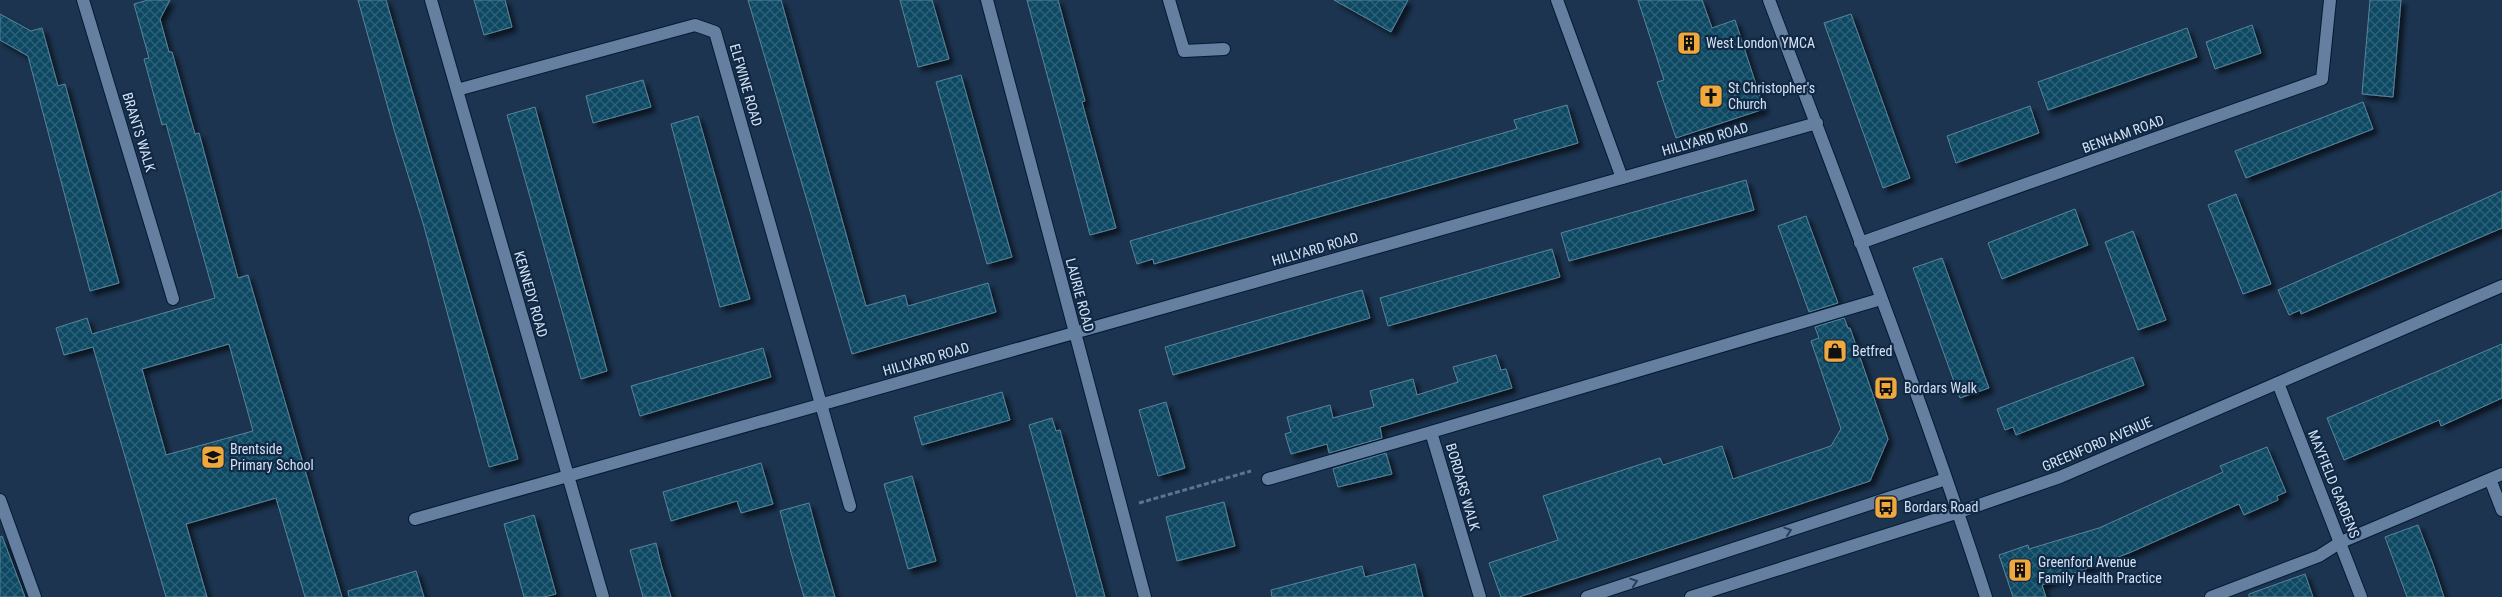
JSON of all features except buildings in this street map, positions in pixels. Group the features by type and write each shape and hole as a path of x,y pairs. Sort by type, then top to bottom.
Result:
{"street":[{"name":"BRANTS WALK","path":"83,0 173,299"},
{"name":"KENNEDY ROAD","path":"431,0 602,597"},
{"name":"LAURIE ROAD","path":"987,0 1145,597"},
{"path":"1169,0 1184,51 1224,49"},
{"path":"1558,0 1622,178"},
{"path":"1770,0 1959,512 1986,597"},
{"name":"BENHAM ROAD","path":"1860,243 2322,79 2330,0"},
{"name":"ELFWINE ROAD","path":"457,90 695,25 715,32 822,404"},
{"name":"HILLYARD ROAD","path":"415,519 1817,123"},
{"name":"GREENFORD AVENUE","path":"1691,597 1959,512 2060,477 2502,286"},
{"name":"BORDARS WALK","path":"1480,597 1431,432 1880,299"},
{"name":"MAYFIELD GARDENS","path":"2278,383 2361,597"},
{"path":"822,404 850,506"},
{"path":"1268,479 1431,432"},
{"path":"2211,597 2319,556 2341,542 2496,477 2502,510"},
{"path":"1587,597 1946,479"},
{"path":"0,500 35,597"}],"path":[{"path":"1121,508 1260,468 1268,479"}],"place":[{"name":"West London YMCA","path":"1689,43"},
{"name":"St Christopher's Church","path":"1711,96"},
{"name":"Betfred","path":"1835,351"},
{"name":"Bordars Walk","path":"1886,388"},
{"name":"Brentside Primary School","path":"213,457"},
{"name":"Bordars Road","path":"1886,507"},
{"name":"Greenford Avenue Family Health Practice","path":"2020,570"}]}
